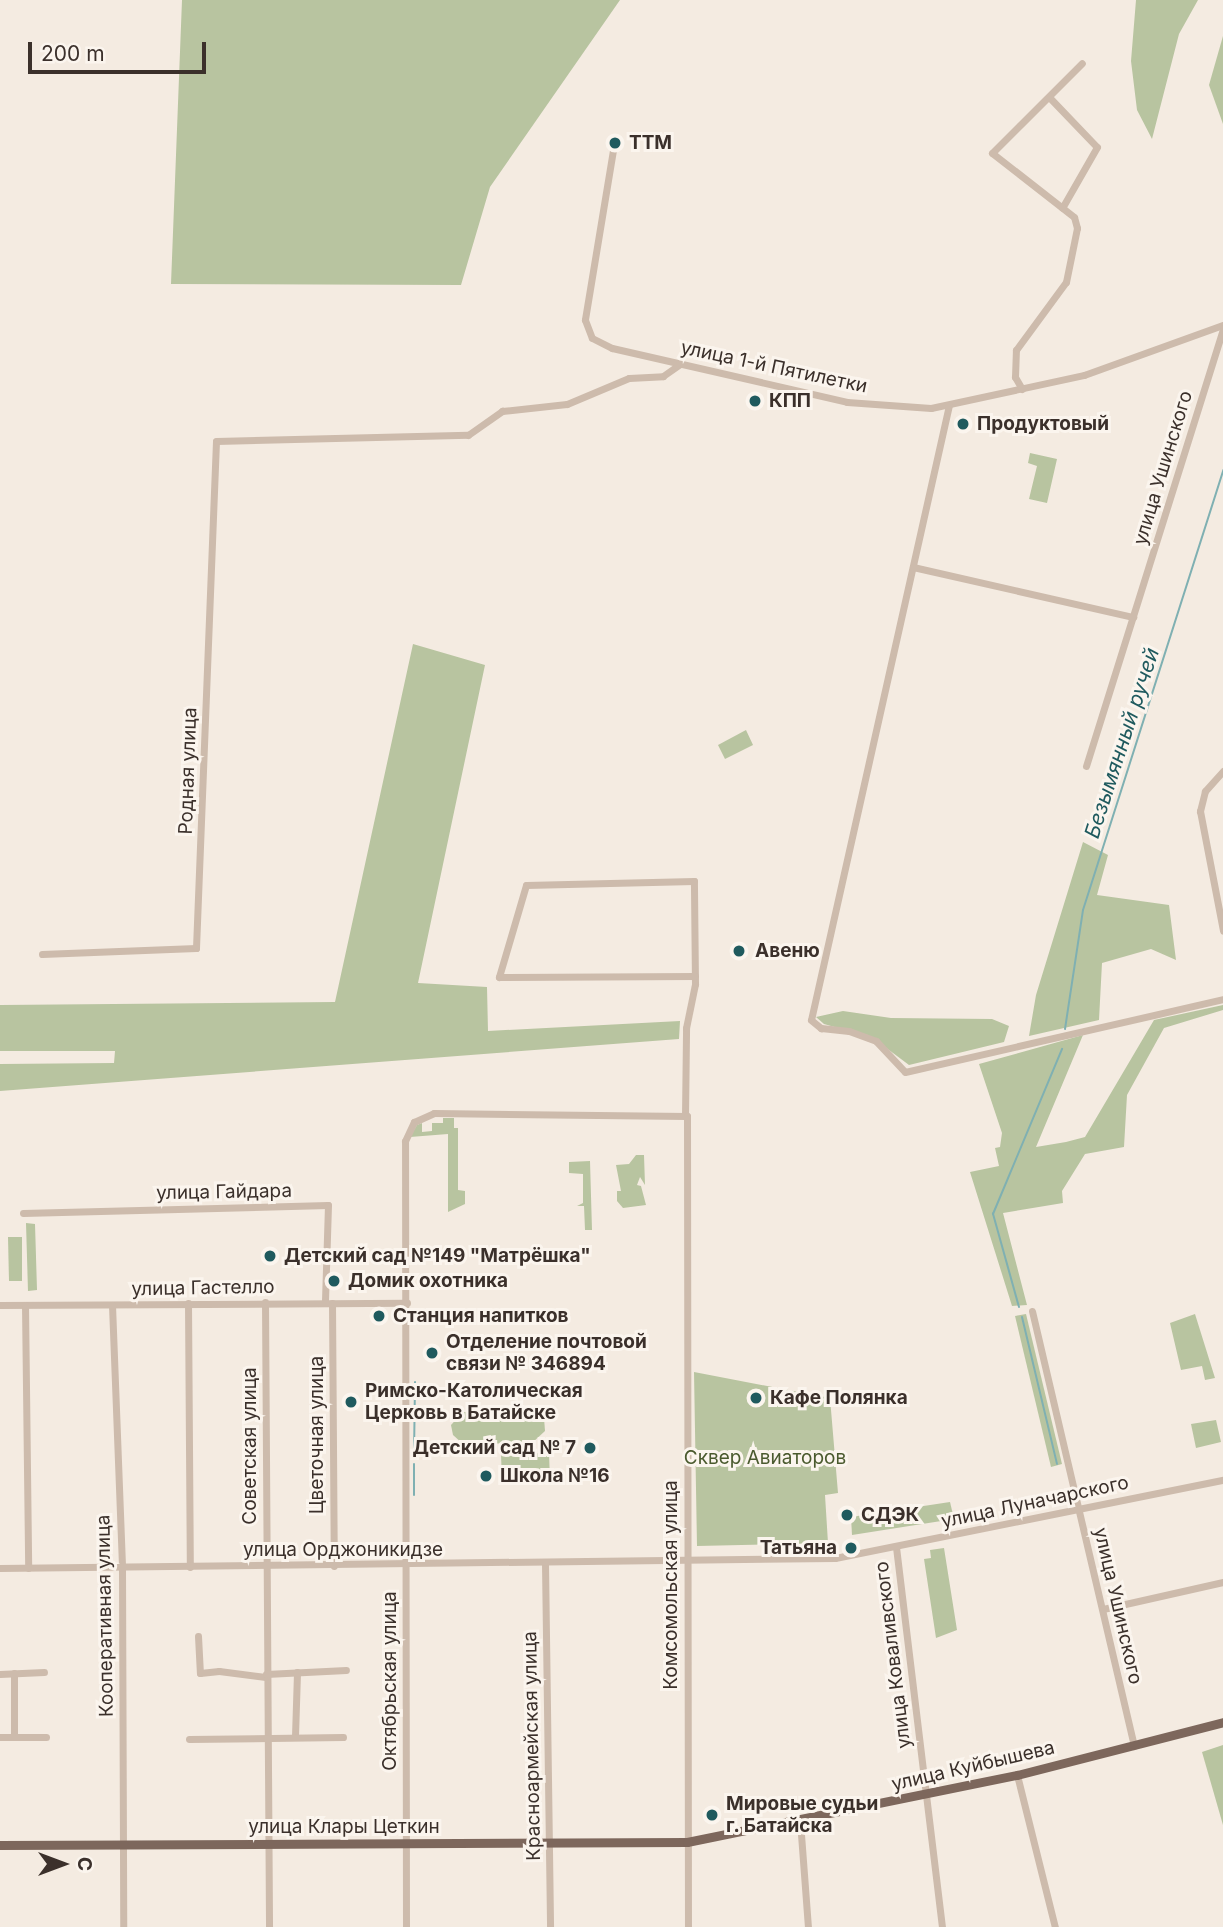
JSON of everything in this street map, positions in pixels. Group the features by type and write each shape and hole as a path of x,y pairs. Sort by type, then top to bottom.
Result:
{"main road":[{"name":"улица Куйбышева","path":"687,1842 1017,1775 1223,1722"},
{"name":"улица Клары Цеткин","path":"0,1845 687,1842"}],"street":[{"path":"1022,389 1015,377 1016,350 1066,282 1077,228 1074,218 992,153 1082,63"},
{"path":"1049,97 1097,147 1062,208"},
{"name":"улица 1-й Пятилетки","path":"614,144 585,320 600,344 847,402 949,405 1084,375 1223,326"},
{"name":"улица Ушинского","path":"1086,766 1223,326"},
{"name":"Родная улица","path":"43,954 196,948 216,441 468,435 502,411 567,404 629,378 663,376 680,363"},
{"path":"949,405 811,1020 821,1028 849,1031 876,1041 905,1072 1223,999"},
{"path":"912,567 1133,617"},
{"path":"1223,771 1211,782 1201,800 1201,821 1223,931"},
{"name":"Комсомольская улица","path":"688,1927 686,1028 695,975 694,881 526,885 499,976 500,979 695,975"},
{"name":"Октябрьская улица","path":"406,1927 405,1141 414,1122 434,1113 686,1116"},
{"name":"улица Гайдара","path":"23,1213 328,1205 329,1303"},
{"path":"188,1303 190,1567"},
{"name":"Советская улица","path":"265,1303 265,1736 269,1927"},
{"name":"Цветочная улица","path":"329,1303 334,1566"},
{"name":"улица Гастелло","path":"0,1305 407,1303"},
{"name":"Кооперативная улица","path":"112,1304 122,1567 123,1927"},
{"path":"25,1305 28,1568"},
{"name":"улица Ушинского","path":"1032,1311 1135,1746"},
{"name":"улица Луначарского","path":"686,1561 835,1558 1223,1480"},
{"name":"улица Коваливского","path":"896,1546 942,1927"},
{"name":"улица Орджоникидзе","path":"0,1568 686,1561"},
{"name":"Красноармейская улица","path":"545,1564 550,1927"},
{"path":"1103,1609 1223,1582"},
{"path":"198,1636 200,1673 219,1671 266,1676 346,1670"},
{"path":"0,1674 44,1672"},
{"path":"295,1736 297,1672"},
{"path":"14,1673 15,1737"},
{"path":"0,1737 46,1737"},
{"path":"189,1739 344,1737"},
{"path":"1017,1775 1055,1927"},
{"path":"800,1821 808,1927"}],"green space":[{"path":"182,0 620,0 490,187 461,285 171,284"},
{"path":"1136,0 1198,0 1179,34 1152,139 1137,110 1131,61"},
{"path":"1223,36 1223,124 1209,85"},
{"path":"1030,453 1057,459 1047,503 1029,499 1037,466 1028,463"},
{"path":"413,644 485,665 418,983 487,987 488,1031 680,1021 679,1039 0,1091 0,1064 114,1063 115,1051 0,1051 0,1005 335,1002"},
{"path":"746,730 753,745 725,759 718,745"},
{"path":"1083,842 1108,855 1097,895 1169,905 1176,960 1151,949 1102,963 1099,1020 1029,1036 1036,995"},
{"path":"1223,1005 1223,1010 1164,1028 1127,1095 1124,1147 1085,1154 1062,1191 1063,1203 1003,1213 1027,1305 1012,1306 970,1172 999,1166 995,1148 1000,1147 1002,1133 979,1064 1083,1035 1036,1147 1066,1142 1085,1137 1154,1020"},
{"path":"843,1011 891,1018 992,1019 1009,1026 1004,1042 909,1065 873,1038 824,1024 816,1017"},
{"path":"443,1118 454,1118 454,1128 458,1128 458,1190 465,1191 465,1204 448,1212 448,1134 410,1137 417,1125 422,1123 422,1132 432,1131 432,1123 443,1123"},
{"path":"636,1155 644,1155 645,1185 640,1177 637,1185 641,1186 646,1205 623,1208 617,1201 617,1191 621,1191 616,1165 629,1164"},
{"path":"590,1161 592,1230 585,1230 584,1206 577,1206 583,1203 583,1174 569,1173 569,1162"},
{"path":"26,1223 35,1224 37,1290 28,1291"},
{"path":"8,1237 22,1237 22,1281 9,1281"},
{"path":"1026,1314 1062,1464 1051,1467 1015,1316"},
{"path":"1195,1314 1215,1378 1205,1380 1202,1366 1181,1370 1170,1323"},
{"name":"Сквер Авиаторов","path":"694,1372 830,1398 838,1493 825,1495 828,1543 697,1546"},
{"path":"463,1412 533,1412 544,1418 545,1431 532,1443 463,1444 453,1435 451,1425"},
{"path":"1216,1420 1221,1442 1196,1448 1191,1424"},
{"path":"549,1453 550,1481 502,1482 501,1454"},
{"path":"950,1502 954,1519 852,1535 851,1517"},
{"path":"944,1548 957,1630 936,1638 924,1559 931,1558 930,1550"},
{"path":"1223,1745 1223,1825 1202,1752"}],"waterway":[{"name":"Безымянный ручей","path":"1065,1029 1083,910 1223,470"},
{"name":"Безымянный ручей","path":"1019,1307 993,1214 1062,1049"},
{"path":"1022,1317 1057,1464"},
{"path":"414,1455 415,1382"},
{"path":"414,1464 414,1495"}],"place":[{"name":"ТТМ","path":"615,143"},
{"name":"КПП","path":"755,401"},
{"name":"Продуктовый","path":"963,424"},
{"name":"Авеню","path":"739,951"},
{"name":"Детский сад №149 \"Матрёшка\"","path":"270,1256"},
{"name":"Домик охотника","path":"334,1281"},
{"name":"Станция напитков","path":"379,1316"},
{"name":"Отделение почтовой связи № 346894","path":"432,1353"},
{"name":"Кафе Полянка","path":"756,1398"},
{"name":"Римско-Католическая Церковь в Батайске","path":"351,1402"},
{"name":"Детский сад № 7","path":"590,1448"},
{"name":"Школа №16","path":"486,1476"},
{"name":"СДЭК","path":"847,1515"},
{"name":"Татьяна","path":"851,1548"},
{"name":"Мировые судьи г. Батайска","path":"712,1815"}]}
